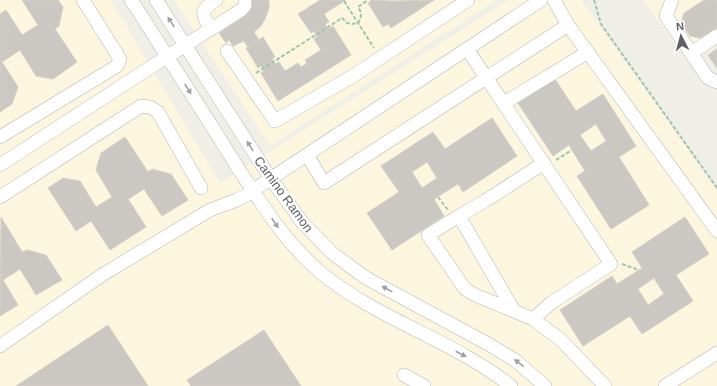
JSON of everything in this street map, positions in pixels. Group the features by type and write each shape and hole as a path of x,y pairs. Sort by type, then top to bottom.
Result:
{"street":[{"path":"0,137 117,66 120,58 83,0"},
{"name":"Camino Ramon","path":"131,0 282,234 300,254 321,272 369,305 487,368 511,386"},
{"name":"Camino Ramon","path":"156,0 271,179 302,222 332,253 366,278 490,344 516,361 545,386"},
{"path":"211,28 204,19 203,11 206,6 216,0"},
{"path":"0,165 167,56 241,10 245,6 245,0"},
{"path":"227,50 275,121 352,76 468,0"},
{"path":"0,346 102,275 210,210 237,200 271,179 541,0"},
{"path":"554,0 568,25 717,231"},
{"path":"672,0 666,16 708,78 717,82"},
{"path":"307,155 324,183 568,25"},
{"path":"691,53 717,36"},
{"path":"467,49 611,264 552,303 533,319"},
{"path":"504,104 588,52"},
{"path":"0,197 141,106 150,107 158,112 201,188"},
{"path":"545,165 428,235 465,289 475,296 533,319 561,340 605,386"},
{"path":"459,216 514,311"},
{"path":"665,386 717,352"},
{"path":"404,375 424,386"}],"path":[{"path":"246,79 342,18 347,23 358,23 362,18 362,12 358,7 368,0"},
{"path":"594,0 601,24 717,188"},
{"path":"344,1 380,57"},
{"path":"545,165 572,150"},
{"path":"611,264 616,262 639,270"}],"shaded area":[{"path":"0,0 111,0 220,183 508,0 581,0 717,190 717,386 0,386"},
{"path":"174,0 497,0 270,146"},
{"path":"643,0 717,0 717,45 689,63"}],"building":[{"path":"22,0 58,0 63,7 59,26 55,29 77,62 53,79 36,76 20,50 2,62 18,87 12,104 0,112 0,14 6,10 22,35 38,25"},
{"path":"249,0 269,0 269,8 265,19 261,26 254,32 259,40 248,47 244,41 233,46 229,40 226,43 219,33 244,17 249,12"},
{"path":"320,0 346,0 324,14 329,22 325,24 328,29 333,26 351,55 278,101 261,73 264,71 261,66 258,68 246,48 263,37 275,57 272,59 275,64 279,62 285,71 298,63 301,67 307,63 305,60 321,50 314,39 317,37 314,31 311,33 298,14"},
{"path":"371,0 434,0 391,28 388,24 383,27 368,3"},
{"path":"704,0 717,0 717,28 700,38 690,36 681,24 684,13"},
{"path":"717,49 717,68 708,55"},
{"path":"555,79 576,111 603,94 636,146 619,157 649,205 611,229 577,176 585,171 569,145 553,156 518,103","holes":["596,124 606,141 591,151 580,135"]},
{"path":"492,118 517,156 463,192 458,184 434,199 444,216 392,250 367,213 399,192 381,166 433,132 445,149","holes":["427,162 437,178 422,188 412,172"]},
{"path":"125,137 148,172 152,169 171,174 188,200 162,216 144,189 128,199 146,227 110,250 91,221 76,231 48,188 63,178 80,181 96,207 112,197 96,170 101,153"},
{"path":"1,217 22,252 27,250 46,255 62,280 36,295 20,269 3,280 18,305 0,316"},
{"path":"685,217 709,254 676,275 693,301 642,334 630,316 583,346 560,310 612,276 617,284 642,268 632,252","holes":["654,278 664,294 648,305 638,289"]},
{"path":"108,325 148,386 16,386"},
{"path":"264,330 301,386 191,386 187,380"}]}
